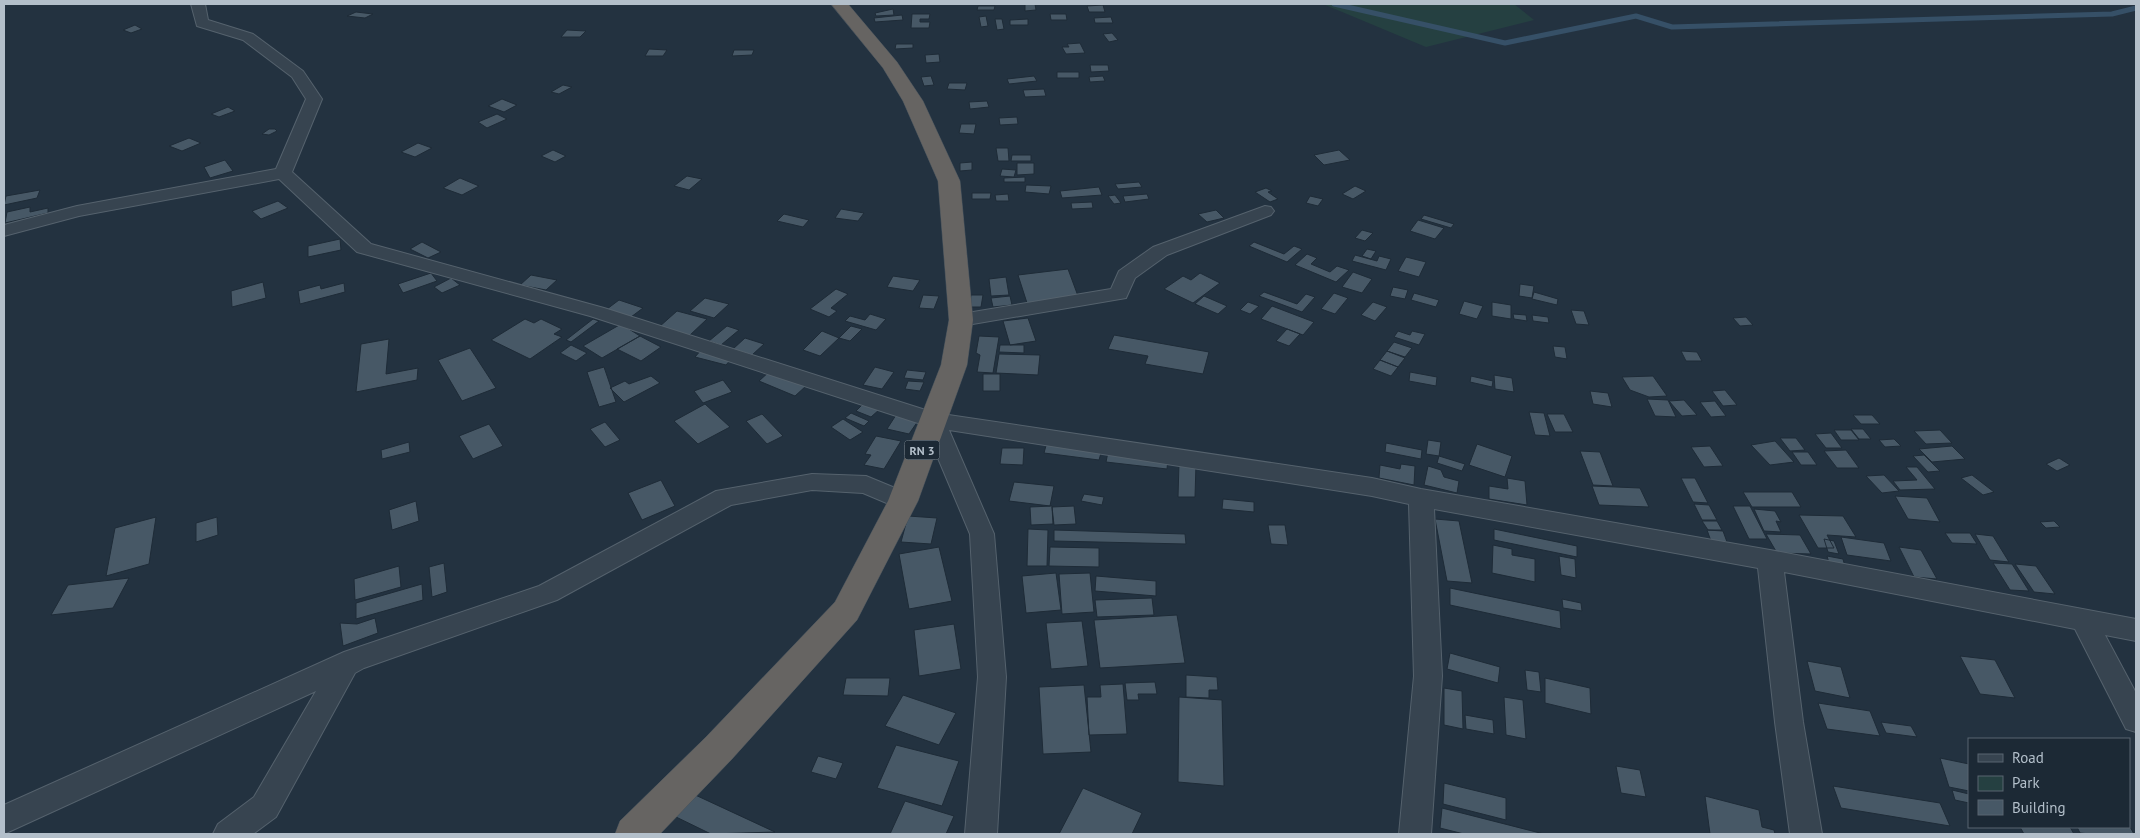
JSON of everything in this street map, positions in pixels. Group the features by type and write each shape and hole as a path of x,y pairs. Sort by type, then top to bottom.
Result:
{"highway":[{"name":"RN 3","path":"634,834 719,748 846,611 903,501 954,366 961,320 949,181 913,101 890,66 839,4"}],"street":[{"path":"198,4 202,23 248,37 298,74 314,99 283,173"},
{"path":"4,231 77,211 283,173"},
{"path":"283,173 364,248 597,312 933,420 1372,487 1421,498 1770,560 2136,630"},
{"path":"961,320 1119,294 1126,275 1160,251 1265,211"},
{"path":"933,420 982,534 992,677 981,834"},
{"path":"4,820 354,660 548,593 725,498 812,482 866,485 903,501"},
{"path":"1415,834 1428,676 1421,498"},
{"path":"1770,560 1789,722 1806,834"},
{"path":"2083,619 2136,720"},
{"path":"229,834 265,807 345,665 354,660"}],"green space":[{"path":"1323,4 1514,4 1534,20 1426,47"}],"building":[{"path":"1025,4 1035,4 1036,10 1025,11"},
{"path":"1103,5 1105,12 1089,12 1087,6"},
{"path":"978,6 995,6 994,10 977,10"},
{"path":"893,9 894,15 876,16 875,13"},
{"path":"356,12 373,14 365,18 347,16"},
{"path":"912,14 930,14 929,19 920,19 920,22 930,22 929,28 911,28"},
{"path":"1050,14 1066,14 1067,20 1051,20"},
{"path":"902,15 903,20 875,22 874,18"},
{"path":"986,16 988,26 981,27 979,17"},
{"path":"1111,17 1113,23 1095,23 1094,18"},
{"path":"995,19 1002,19 1004,29 997,30"},
{"path":"1028,19 1028,25 1010,25 1010,20"},
{"path":"135,25 142,29 131,33 123,30"},
{"path":"567,30 586,31 580,37 561,37"},
{"path":"1112,33 1118,40 1109,42 1103,34"},
{"path":"1080,43 1085,53 1066,54 1062,47 1069,47 1067,44"},
{"path":"896,44 913,44 913,48 895,49"},
{"path":"649,49 667,50 663,56 645,56"},
{"path":"734,50 754,50 752,55 732,56"},
{"path":"939,54 940,62 926,63 925,55"},
{"path":"1090,65 1108,65 1109,71 1091,72"},
{"path":"1057,72 1079,72 1079,78 1057,78"},
{"path":"931,76 934,85 924,86 921,77"},
{"path":"1034,76 1037,81 1009,84 1007,79"},
{"path":"1103,76 1105,81 1090,82 1089,77"},
{"path":"949,83 967,83 965,90 947,89"},
{"path":"563,85 572,87 559,94 551,92"},
{"path":"1044,89 1046,96 1025,97 1023,90"},
{"path":"502,99 517,105 504,112 488,106"},
{"path":"987,101 989,107 970,109 969,102"},
{"path":"228,107 235,111 219,117 211,114"},
{"path":"497,114 507,119 487,128 478,122"},
{"path":"1017,117 1018,124 1000,125 999,118"},
{"path":"961,124 976,124 974,134 959,133"},
{"path":"269,129 277,131 269,135 262,134"},
{"path":"189,138 201,143 182,151 169,146"},
{"path":"418,143 432,148 415,157 401,152"},
{"path":"996,148 1008,148 1009,161 998,161"},
{"path":"553,150 566,156 555,162 541,156"},
{"path":"1339,150 1350,160 1324,165 1314,155"},
{"path":"1012,155 1031,155 1031,161 1011,161"},
{"path":"225,160 233,171 210,178 204,167"},
{"path":"972,162 972,170 960,171 960,163"},
{"path":"1017,163 1034,163 1034,174 1017,175"},
{"path":"1002,169 1016,170 1014,177 1000,176"},
{"path":"687,176 702,179 689,190 674,186"},
{"path":"1025,177 1025,182 1004,182 1004,178"},
{"path":"460,178 479,186 462,195 443,188"},
{"path":"1139,182 1142,187 1118,189 1115,184"},
{"path":"1026,185 1051,186 1049,194 1025,192"},
{"path":"1355,186 1366,191 1353,199 1342,194"},
{"path":"1099,187 1102,195 1062,198 1060,191"},
{"path":"1266,188 1272,191 1268,192 1278,199 1270,202 1255,192"},
{"path":"40,190 37,198 4,205 6,196"},
{"path":"972,193 991,193 990,199 972,199"},
{"path":"1008,194 1009,201 996,201 995,195"},
{"path":"1147,194 1149,199 1125,202 1123,196"},
{"path":"1115,195 1121,203 1114,204 1108,196"},
{"path":"1310,196 1323,199 1318,206 1306,203"},
{"path":"278,201 288,208 261,219 252,211"},
{"path":"1092,202 1093,208 1072,209 1071,203"},
{"path":"30,207 30,212 48,208 48,213 5,223 7,212"},
{"path":"841,209 864,213 858,221 835,218"},
{"path":"1216,210 1224,218 1207,222 1198,214"},
{"path":"784,214 809,220 803,227 777,221"},
{"path":"1424,215 1454,224 1451,228 1421,219"},
{"path":"1418,220 1444,228 1435,239 1410,231"},
{"path":"1362,230 1373,233 1365,241 1355,238"},
{"path":"340,239 341,250 308,257 308,246"},
{"path":"422,242 441,252 428,258 410,249"},
{"path":"1254,242 1284,254 1294,246 1302,249 1287,262 1249,246"},
{"path":"1367,249 1376,251 1371,259 1362,256"},
{"path":"1307,254 1317,258 1311,264 1330,272 1337,266 1349,270 1336,282 1295,265"},
{"path":"1355,255 1377,261 1379,256 1391,259 1386,270 1352,261"},
{"path":"1406,257 1426,262 1419,277 1398,271"},
{"path":"1068,269 1078,296 1027,303 1018,275"},
{"path":"1353,272 1372,279 1362,293 1342,287"},
{"path":"431,273 437,281 403,293 398,284"},
{"path":"1200,273 1220,283 1193,303 1164,289 1183,276 1191,280"},
{"path":"531,275 557,280 546,290 520,285"},
{"path":"893,276 920,280 913,291 887,287"},
{"path":"1006,277 1009,295 991,296 989,279"},
{"path":"451,278 460,285 442,293 434,287"},
{"path":"263,282 266,298 232,307 231,291"},
{"path":"344,283 345,292 300,304 298,291 320,285 321,289"},
{"path":"1520,284 1534,286 1532,298 1519,296"},
{"path":"1393,287 1408,290 1405,299 1390,296"},
{"path":"836,289 848,294 831,308 837,311 829,317 810,309"},
{"path":"1264,292 1297,304 1306,294 1315,297 1302,312 1259,296"},
{"path":"1534,292 1558,299 1557,305 1532,299"},
{"path":"1334,293 1348,298 1335,314 1321,309"},
{"path":"1414,293 1439,300 1436,307 1411,300"},
{"path":"923,295 939,296 934,309 919,308"},
{"path":"971,295 983,295 981,307 969,307"},
{"path":"1010,296 1012,305 993,307 991,298"},
{"path":"1204,296 1227,306 1218,314 1195,304"},
{"path":"705,298 729,304 714,318 690,311"},
{"path":"619,300 643,308 631,317 607,309"},
{"path":"1464,301 1483,306 1477,319 1459,314"},
{"path":"1248,302 1259,306 1250,314 1240,310"},
{"path":"1373,302 1387,307 1375,321 1361,315"},
{"path":"1492,302 1511,305 1511,319 1492,316"},
{"path":"1272,306 1314,322 1303,335 1261,319"},
{"path":"1571,310 1584,311 1589,325 1576,324"},
{"path":"677,311 707,319 689,336 659,327"},
{"path":"870,314 886,319 876,330 845,321 850,316 865,320"},
{"path":"1513,314 1526,315 1527,321 1514,319"},
{"path":"1532,315 1548,317 1549,323 1533,321"},
{"path":"1746,317 1753,325 1740,326 1733,318"},
{"path":"1028,318 1036,341 1010,345 1003,321"},
{"path":"525,319 534,323 541,319 562,329 554,334 562,337 530,359 491,340"},
{"path":"593,319 599,321 571,342 566,340"},
{"path":"621,324 640,336 602,358 583,346"},
{"path":"727,326 739,330 721,345 709,341"},
{"path":"851,326 862,329 850,341 839,338"},
{"path":"1287,329 1300,334 1289,346 1276,341"},
{"path":"822,331 839,338 820,356 803,350"},
{"path":"1398,331 1410,335 1412,331 1425,334 1419,345 1394,337"},
{"path":"1114,335 1209,352 1203,374 1145,364 1148,356 1108,349"},
{"path":"640,336 661,347 641,361 617,349"},
{"path":"979,336 999,337 993,373 977,372 980,355 976,353"},
{"path":"745,338 764,344 752,355 733,349"},
{"path":"389,339 386,374 418,368 417,380 356,392 361,344"},
{"path":"1394,342 1412,348 1405,357 1387,351"},
{"path":"571,345 587,353 576,361 560,353"},
{"path":"1000,345 1024,345 1024,353 999,352"},
{"path":"1553,346 1565,347 1567,359 1555,357"},
{"path":"470,348 496,388 462,401 438,360"},
{"path":"702,349 733,357 726,365 695,357"},
{"path":"1387,351 1405,358 1398,367 1380,360"},
{"path":"1681,351 1697,352 1702,361 1686,361"},
{"path":"999,354 1040,355 1038,375 996,373"},
{"path":"1380,360 1398,367 1391,376 1373,369"},
{"path":"604,367 616,402 599,407 587,372"},
{"path":"875,367 894,372 882,389 863,385"},
{"path":"907,370 926,372 923,380 904,378"},
{"path":"770,371 806,386 795,396 759,381"},
{"path":"1410,372 1437,377 1436,386 1409,381"},
{"path":"983,374 1000,374 1000,391 983,391"},
{"path":"1494,375 1512,378 1514,392 1495,389"},
{"path":"651,376 660,383 624,402 610,388 625,381 629,384"},
{"path":"1471,376 1493,381 1492,387 1470,382"},
{"path":"1653,376 1667,396 1649,397 1630,390 1622,377"},
{"path":"723,380 732,392 703,403 694,391"},
{"path":"908,381 924,382 920,391 905,389"},
{"path":"1725,390 1737,405 1723,406 1712,391"},
{"path":"1590,391 1608,393 1612,407 1593,404"},
{"path":"1647,399 1668,400 1676,417 1655,416"},
{"path":"1684,400 1697,415 1682,416 1669,401"},
{"path":"1715,401 1726,416 1711,417 1700,402"},
{"path":"865,402 880,409 871,417 856,411"},
{"path":"705,404 730,427 698,444 674,421"},
{"path":"1529,412 1544,413 1550,436 1535,435"},
{"path":"851,413 869,421 864,426 845,418"},
{"path":"762,414 783,436 767,444 746,421"},
{"path":"1547,414 1564,414 1573,432 1555,432"},
{"path":"896,415 918,421 909,434 887,429"},
{"path":"1853,415 1872,415 1880,424 1861,424"},
{"path":"843,419 863,432 850,440 831,427"},
{"path":"605,422 620,440 605,447 590,429"},
{"path":"489,424 503,446 473,459 459,436"},
{"path":"1851,429 1863,429 1871,439 1859,439"},
{"path":"1834,430 1851,430 1859,440 1841,440"},
{"path":"1940,430 1952,443 1926,444 1914,431"},
{"path":"1831,433 1842,448 1826,448 1815,434"},
{"path":"876,436 901,441 884,469 864,465 871,455 865,454"},
{"path":"1048,438 1103,446 1099,460 1044,453"},
{"path":"1780,438 1796,438 1805,450 1790,451"},
{"path":"1894,439 1901,446 1885,447 1879,440"},
{"path":"1428,440 1441,442 1439,456 1426,454"},
{"path":"1775,441 1794,462 1770,465 1751,445"},
{"path":"409,442 410,452 382,459 381,450"},
{"path":"1386,443 1422,450 1421,459 1385,452"},
{"path":"1477,444 1512,456 1505,477 1469,465"},
{"path":"1710,446 1723,466 1704,467 1691,447"},
{"path":"1952,446 1965,459 1932,462 1919,449"},
{"path":"1002,448 1024,448 1023,465 1000,464"},
{"path":"1846,450 1859,468 1837,468 1824,451"},
{"path":"1580,451 1600,452 1613,486 1593,485"},
{"path":"1108,452 1168,459 1167,469 1106,462"},
{"path":"1792,452 1808,452 1817,465 1801,465"},
{"path":"1924,455 1940,471 1928,472 1913,456"},
{"path":"1439,456 1465,464 1462,471 1437,463"},
{"path":"2059,458 2070,465 2057,471 2046,464"},
{"path":"1179,463 1196,464 1195,497 1178,497"},
{"path":"1401,464 1415,466 1414,485 1379,478 1380,465 1400,469"},
{"path":"1428,466 1441,470 1444,477 1459,481 1457,493 1424,485"},
{"path":"1906,467 1917,467 1935,489 1900,490 1893,481 1917,480"},
{"path":"1884,475 1899,491 1882,493 1866,476"},
{"path":"1972,475 1994,492 1983,495 1961,478"},
{"path":"1507,478 1525,481 1527,505 1489,499 1489,486 1508,489"},
{"path":"1681,478 1695,478 1708,503 1693,502"},
{"path":"661,480 675,506 642,520 628,493"},
{"path":"1014,482 1054,486 1050,506 1009,501"},
{"path":"1592,486 1640,488 1649,507 1599,505"},
{"path":"1743,492 1792,492 1801,507 1752,507"},
{"path":"1084,494 1104,497 1102,505 1081,501"},
{"path":"1895,496 1927,498 1940,522 1908,519"},
{"path":"1223,499 1254,502 1254,512 1222,509"},
{"path":"416,501 419,521 392,530 389,510"},
{"path":"1694,504 1709,505 1717,520 1702,520"},
{"path":"1052,506 1053,524 1031,525 1030,507"},
{"path":"1074,506 1076,524 1054,525 1052,507"},
{"path":"1733,506 1750,506 1767,539 1749,539"},
{"path":"1754,509 1775,511 1781,522 1776,521 1781,532 1764,531"},
{"path":"1799,515 1843,516 1856,537 1827,535 1834,548 1818,548"},
{"path":"908,516 937,518 931,544 901,542"},
{"path":"156,517 149,564 106,576 115,528"},
{"path":"217,517 218,535 196,542 196,523"},
{"path":"1435,519 1459,521 1472,583 1447,581"},
{"path":"1702,521 1717,521 1722,530 1708,530"},
{"path":"2054,521 2060,527 2046,528 2040,522"},
{"path":"1268,525 1285,525 1288,545 1271,544"},
{"path":"1028,529 1048,530 1047,566 1027,566"},
{"path":"1494,529 1577,546 1577,557 1494,540"},
{"path":"1054,530 1185,534 1186,544 1054,541"},
{"path":"1707,530 1723,531 1727,542 1711,541"},
{"path":"1945,533 1970,533 1977,544 1952,543"},
{"path":"1766,534 1800,535 1811,554 1777,553"},
{"path":"1975,534 1993,536 2009,562 1990,560"},
{"path":"1841,537 1884,543 1891,561 1847,555"},
{"path":"1824,539 1834,541 1839,554 1828,552"},
{"path":"1493,545 1512,549 1512,555 1535,559 1535,582 1492,573"},
{"path":"939,547 952,601 909,609 899,554"},
{"path":"1050,547 1099,548 1099,567 1049,566"},
{"path":"1899,547 1921,550 1937,579 1914,577"},
{"path":"1559,556 1575,559 1576,578 1561,575"},
{"path":"1827,556 1843,559 1845,567 1829,563"},
{"path":"444,563 447,592 432,597 429,567"},
{"path":"1993,563 2012,564 2029,591 2010,590"},
{"path":"2015,564 2036,566 2055,594 2034,592"},
{"path":"399,566 401,587 355,600 354,579"},
{"path":"1056,573 1061,610 1026,613 1022,576"},
{"path":"1090,573 1094,612 1062,614 1059,574"},
{"path":"1096,576 1156,581 1156,596 1095,591"},
{"path":"129,578 113,608 51,615 68,585"},
{"path":"422,584 423,600 356,619 356,603"},
{"path":"1450,588 1560,611 1561,629 1450,605"},
{"path":"1152,598 1154,615 1097,617 1095,600"},
{"path":"1562,599 1581,603 1582,611 1563,608"},
{"path":"1177,615 1185,663 1100,668 1094,620"},
{"path":"375,618 378,633 343,646 340,623 357,624"},
{"path":"1082,621 1088,666 1051,669 1046,623"},
{"path":"954,624 961,669 919,676 914,630"},
{"path":"1450,653 1500,667 1498,683 1447,669"},
{"path":"1960,656 1995,660 2015,698 1980,694"},
{"path":"1807,661 1841,667 1850,698 1815,691"},
{"path":"1525,670 1539,672 1541,692 1527,690"},
{"path":"1186,675 1217,677 1218,690 1209,690 1209,698 1186,697"},
{"path":"846,678 890,678 888,696 843,695"},
{"path":"1545,678 1590,688 1591,714 1545,703"},
{"path":"1155,682 1157,694 1138,694 1139,700 1127,700 1125,683"},
{"path":"1123,684 1127,734 1089,735 1087,697 1101,697 1100,685"},
{"path":"1084,685 1091,752 1043,754 1039,687"},
{"path":"1444,688 1462,691 1463,729 1444,725"},
{"path":"903,695 956,713 939,745 885,726"},
{"path":"1179,697 1222,700 1224,786 1178,782"},
{"path":"1504,697 1523,700 1526,739 1506,735"},
{"path":"1818,703 1870,711 1880,736 1827,729"},
{"path":"1465,715 1493,720 1494,734 1466,729"},
{"path":"1881,722 1911,726 1917,737 1886,733"},
{"path":"896,745 959,761 942,806 877,788"},
{"path":"818,756 843,763 836,779 811,772"},
{"path":"1940,758 1968,764 1968,791 1949,787"},
{"path":"1616,766 1640,770 1646,797 1621,793"},
{"path":"1444,783 1506,798 1506,820 1443,804"},
{"path":"1833,786 1940,803 1950,826 1841,808"},
{"path":"1083,788 1142,813 1132,834 1059,834"},
{"path":"1952,790 1968,794 1968,803 1955,800"},
{"path":"691,793 775,832 711,834 674,816"},
{"path":"1705,796 1759,810 1762,827 1774,830 1775,834 1710,834"},
{"path":"905,801 954,816 946,834 890,834"},
{"path":"1442,808 1544,834 1464,834 1440,828"},
{"path":"2130,827 2134,834 2090,834 2080,833 2078,828"},
{"path":"2021,828 2071,828 2074,834 2024,834"}],"waterway":[{"path":"1334,4 1505,43 1636,16 1672,27 2112,14 2136,8"}]}
